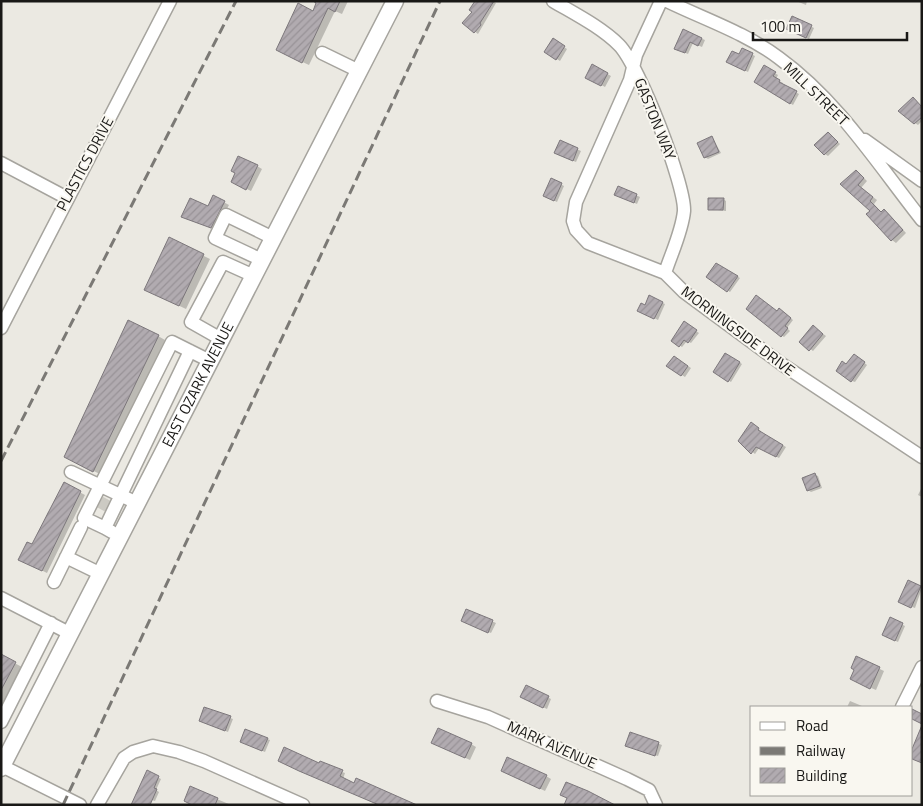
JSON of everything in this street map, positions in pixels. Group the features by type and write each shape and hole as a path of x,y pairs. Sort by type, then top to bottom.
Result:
{"main road":[{"name":"EAST OZARK AVENUE","path":"2,767 395,1"}],"street":[{"name":"PLASTICS DRIVE","path":"1,328 170,1"},
{"name":"GASTON WAY","path":"553,1 607,35 620,46 635,66 674,166 683,199 682,222 665,274"},
{"path":"635,66 636,55 661,1"},
{"name":"MILL STREET","path":"667,1 757,44 778,57 818,91 857,134 922,220"},
{"path":"322,53 359,72"},
{"name":"MORNINGSIDE DRIVE","path":"635,66 576,202 573,221 576,230 588,243 665,274 684,292 784,365 922,457"},
{"name":"MILL STREET","path":"857,134 922,180"},
{"path":"1,163 67,198"},
{"path":"262,260 215,238 226,215 273,238"},
{"path":"221,339 191,322 223,262 254,276"},
{"path":"105,528 105,504 100,484 172,342 210,361"},
{"path":"120,537 84,518 120,494 172,393 190,351"},
{"path":"172,393 190,401"},
{"path":"157,423 174,432"},
{"path":"71,472 137,503"},
{"path":"129,475 147,484"},
{"path":"54,582 81,526"},
{"path":"66,557 101,574"},
{"path":"1,598 70,634"},
{"path":"1,722 51,623"},
{"path":"902,706 922,667"},
{"path":"20,685 38,696"},
{"name":"MARK AVENUE","path":"437,701 488,717 627,779 649,790 656,805"},
{"path":"97,805 124,758 138,750 153,746 179,752 204,761 303,805"},
{"path":"2,767 80,805"}],"building":[{"path":"313,1 340,1 335,12 328,8 302,63 276,50 298,3 313,11 316,3"},
{"path":"475,1 494,1 480,23 481,25 474,33 462,23 472,12 469,10"},
{"path":"792,16 812,25 806,38 786,29"},
{"path":"683,29 702,38 698,46 690,42 685,53 674,49"},
{"path":"553,38 565,46 556,60 544,52"},
{"path":"742,48 753,53 745,71 726,62 732,51 739,54"},
{"path":"592,64 608,73 601,86 585,78"},
{"path":"764,65 776,72 773,76 780,80 779,82 797,91 790,104 754,82"},
{"path":"913,97 922,107 922,117 914,124 898,111"},
{"path":"828,132 838,142 824,155 814,145"},
{"path":"712,136 719,152 704,158 697,143"},
{"path":"560,140 578,148 573,161 554,153"},
{"path":"238,156 258,165 246,190 231,182 235,173 231,171"},
{"path":"856,170 864,178 858,185 873,197 870,201 881,212 884,209 903,230 891,241 866,214 870,211 840,184"},
{"path":"551,178 562,183 554,201 543,196"},
{"path":"618,186 637,194 634,203 614,195"},
{"path":"213,195 225,201 211,228 181,217 190,198 208,206"},
{"path":"708,198 724,198 723,210 708,210"},
{"path":"169,237 204,254 179,306 144,290"},
{"path":"716,263 738,276 727,292 706,277"},
{"path":"649,295 663,302 654,319 637,311 641,303 645,305"},
{"path":"756,295 777,311 779,308 791,318 785,326 788,328 781,337 746,309"},
{"path":"128,320 159,335 93,472 64,457"},
{"path":"684,321 697,330 688,343 684,340 679,347 671,341"},
{"path":"813,325 823,334 809,351 799,342"},
{"path":"725,353 740,362 728,382 713,372"},
{"path":"854,354 865,362 851,382 836,371 842,361 846,364"},
{"path":"674,356 688,366 681,376 666,366"},
{"path":"751,422 759,428 758,430 783,445 776,457 756,447 751,454 738,441"},
{"path":"815,473 820,486 807,491 802,478"},
{"path":"64,482 81,491 42,571 18,560 27,542 32,544"},
{"path":"908,580 921,586 911,608 898,602"},
{"path":"466,609 493,620 488,633 461,621"},
{"path":"890,617 903,623 895,641 882,635"},
{"path":"1,654 16,662 1,690"},
{"path":"856,656 880,667 870,689 850,679 854,670 851,668"},
{"path":"526,685 549,696 543,708 520,697"},
{"path":"204,707 231,716 225,731 199,721"},
{"path":"913,710 922,714 922,724 913,720"},
{"path":"922,725 922,763 913,759 913,747"},
{"path":"438,728 472,743 465,758 431,743"},
{"path":"245,729 268,738 262,751 240,742"},
{"path":"630,732 659,742 655,756 625,746"},
{"path":"284,747 319,763 320,761 343,770 340,776 354,783 356,778 417,805 379,805 299,771 278,761"},
{"path":"507,757 547,775 540,789 501,771"},
{"path":"147,770 159,776 154,788 157,789 150,805 131,805"},
{"path":"566,782 615,805 564,805 567,798 560,795"},
{"path":"190,786 218,798 215,805 192,805 184,801"}],"tunnel":[{"path":"100,502 111,508"}],"railway":[{"path":"1,461 236,1"},
{"path":"63,805 440,1"}]}
